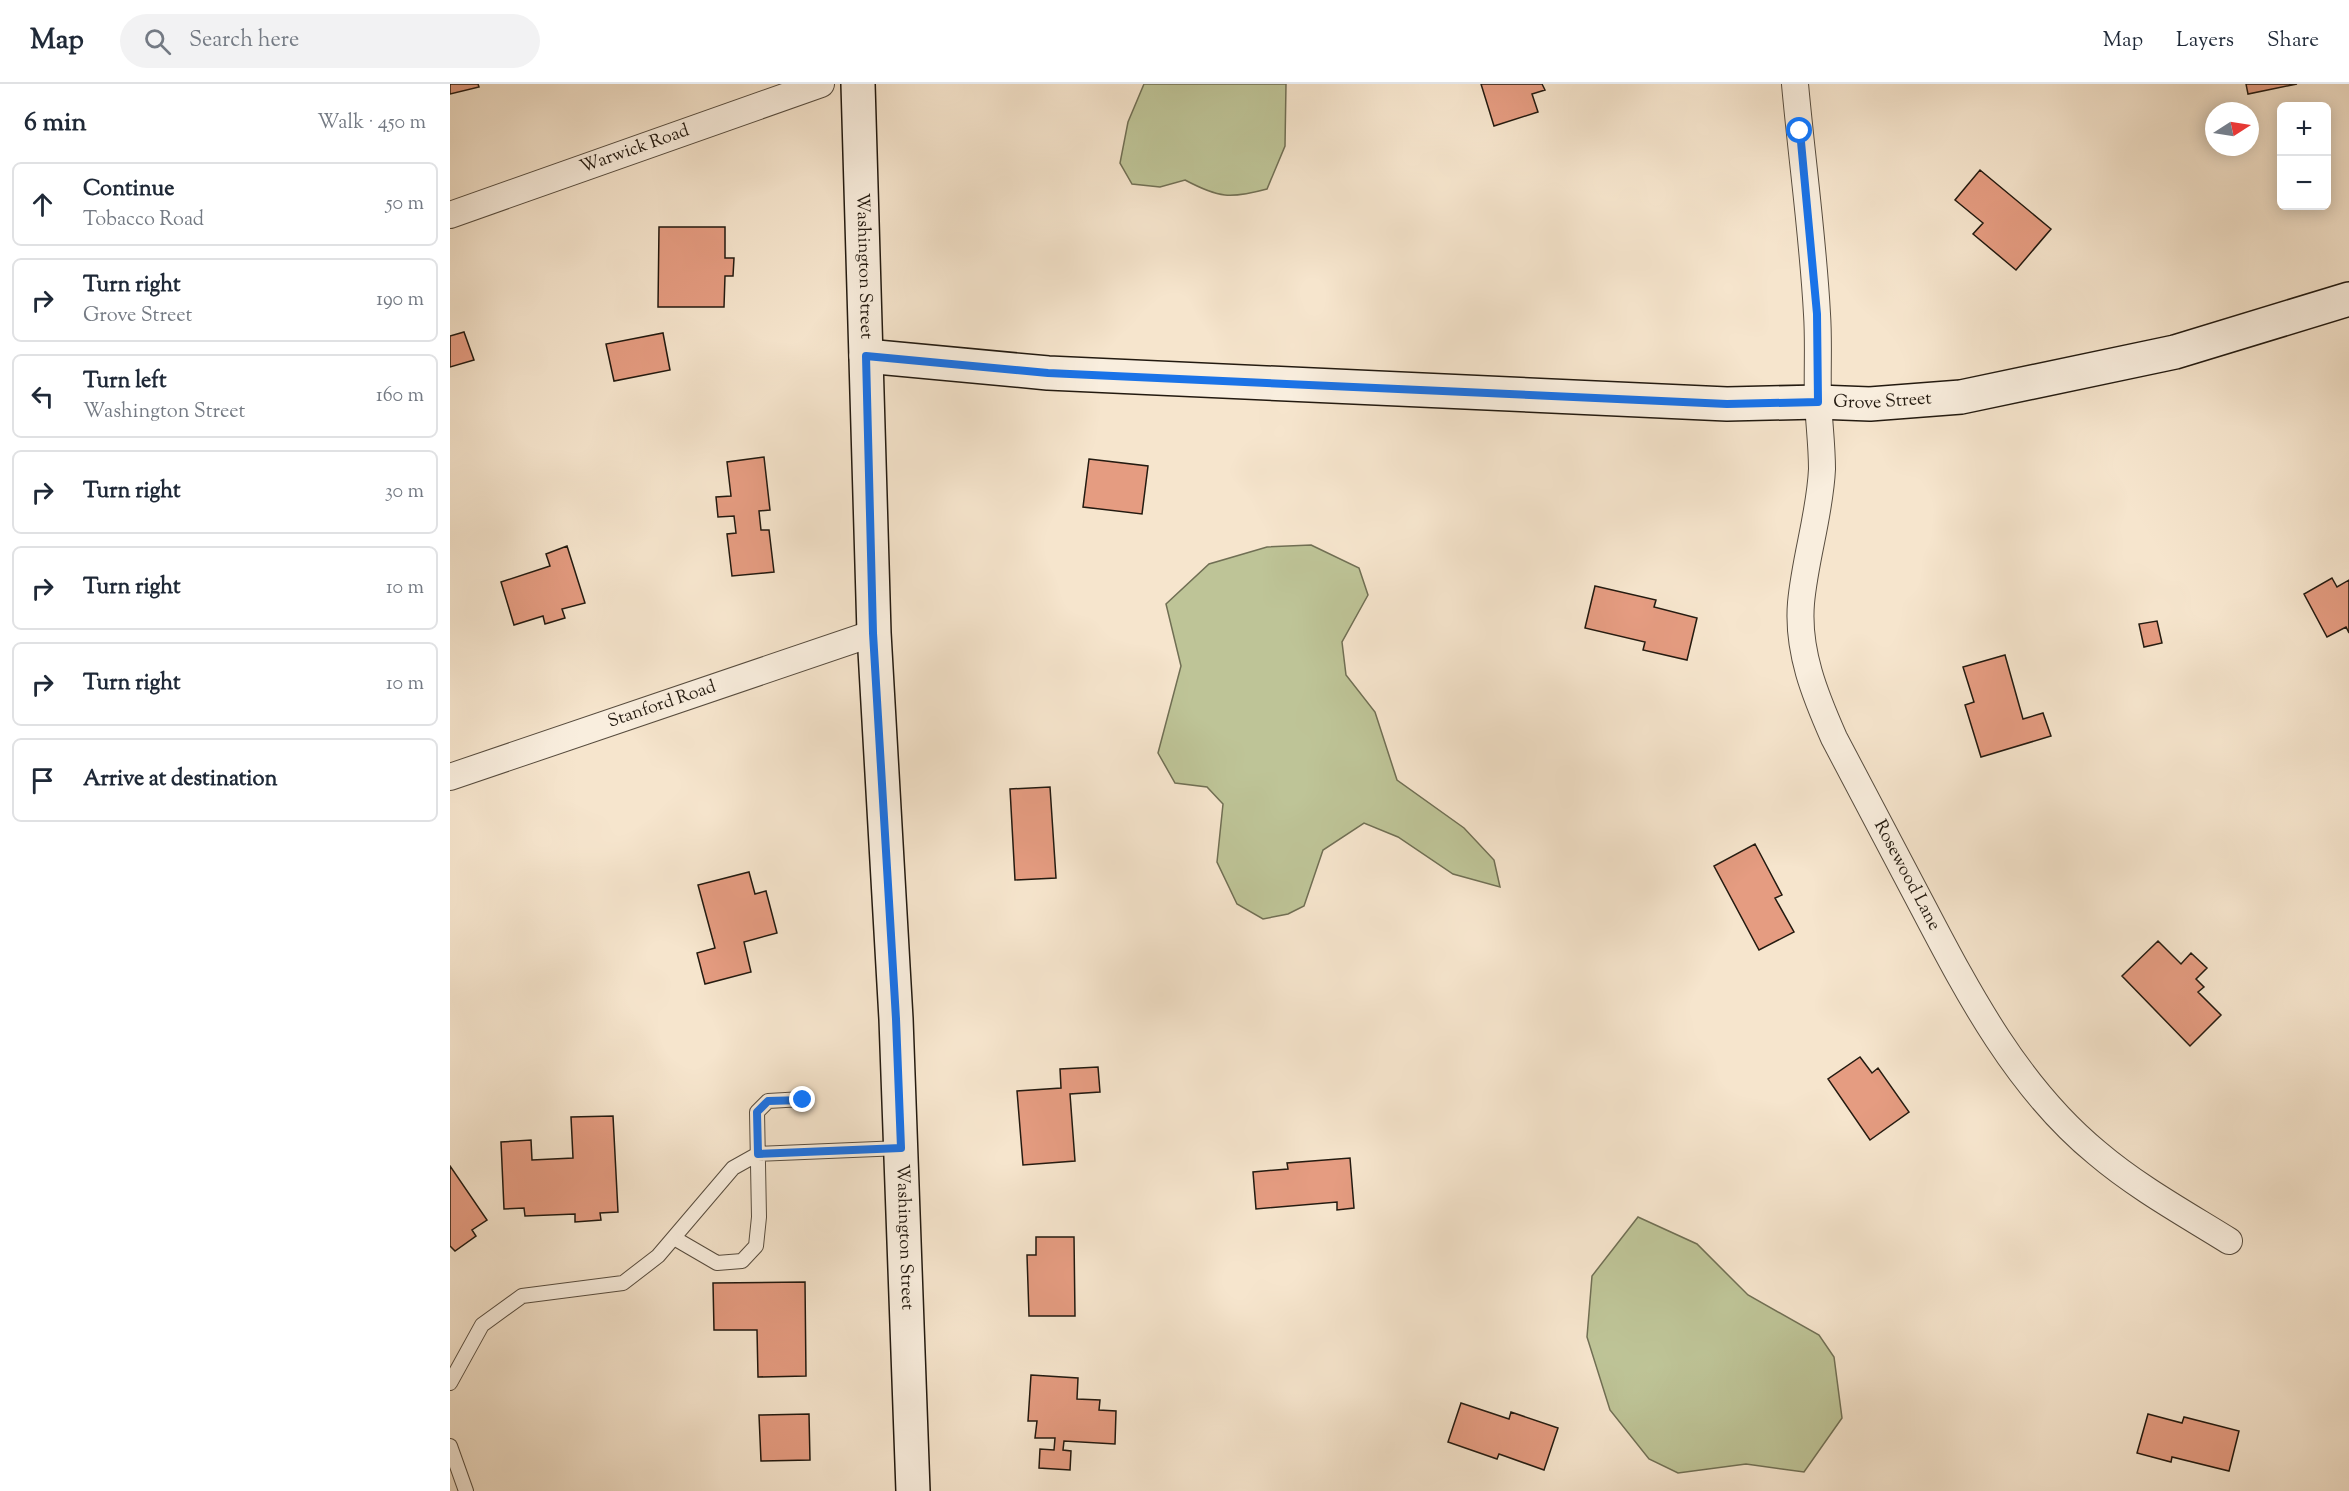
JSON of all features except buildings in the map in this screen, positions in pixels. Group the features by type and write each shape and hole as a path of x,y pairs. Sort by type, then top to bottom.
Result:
{"main road":[{"name":"Washington Street","path":"858,84 873,633 896,1007 913,1491"},
{"name":"Grove Street","path":"866,356 1071,374 1727,404 1818,402 1870,404 1961,397 2175,352 2349,299"}],"street":[{"name":"Warwick Road","path":"450,215 821,84"},
{"name":"Rosewood Lane","path":"1795,84 1817,314 1818,402 1822,468 1817,516 1801,604 1801,642 1808,674 1834,738 1960,977 1989,1026 2022,1073 2055,1112 2096,1152 2150,1192 2229,1241"},
{"name":"Stanford Road","path":"450,777 873,633"}],"lane":[{"path":"674,1238 717,1263 742,1261 756,1246 759,1217 757,1112 768,1101 803,1100"},
{"path":"450,1383 482,1325 522,1296 623,1283 658,1256 733,1168 758,1154 901,1148"},
{"path":"450,1446 466,1491"}],"green space":[{"path":"1144,84 1286,84 1285,146 1267,189 1225,195 1185,180 1160,187 1132,184 1120,163 1128,122"},
{"path":"1311,545 1359,568 1368,595 1342,642 1346,675 1375,712 1397,780 1464,828 1494,860 1500,887 1453,874 1398,837 1364,823 1323,850 1304,906 1288,914 1263,919 1237,904 1217,862 1223,804 1207,787 1175,783 1158,753 1181,666 1166,604 1209,564 1267,547"},
{"path":"1638,1217 1697,1244 1748,1295 1819,1335 1834,1357 1842,1418 1804,1472 1746,1464 1678,1473 1649,1459 1610,1410 1587,1337 1592,1276"}],"route":[{"path":"803,1100 768,1101 757,1112 758,1154 901,1148 896,1019 873,633 866,356 1048,373 1727,404 1818,402 1817,314 1800,131"}]}
